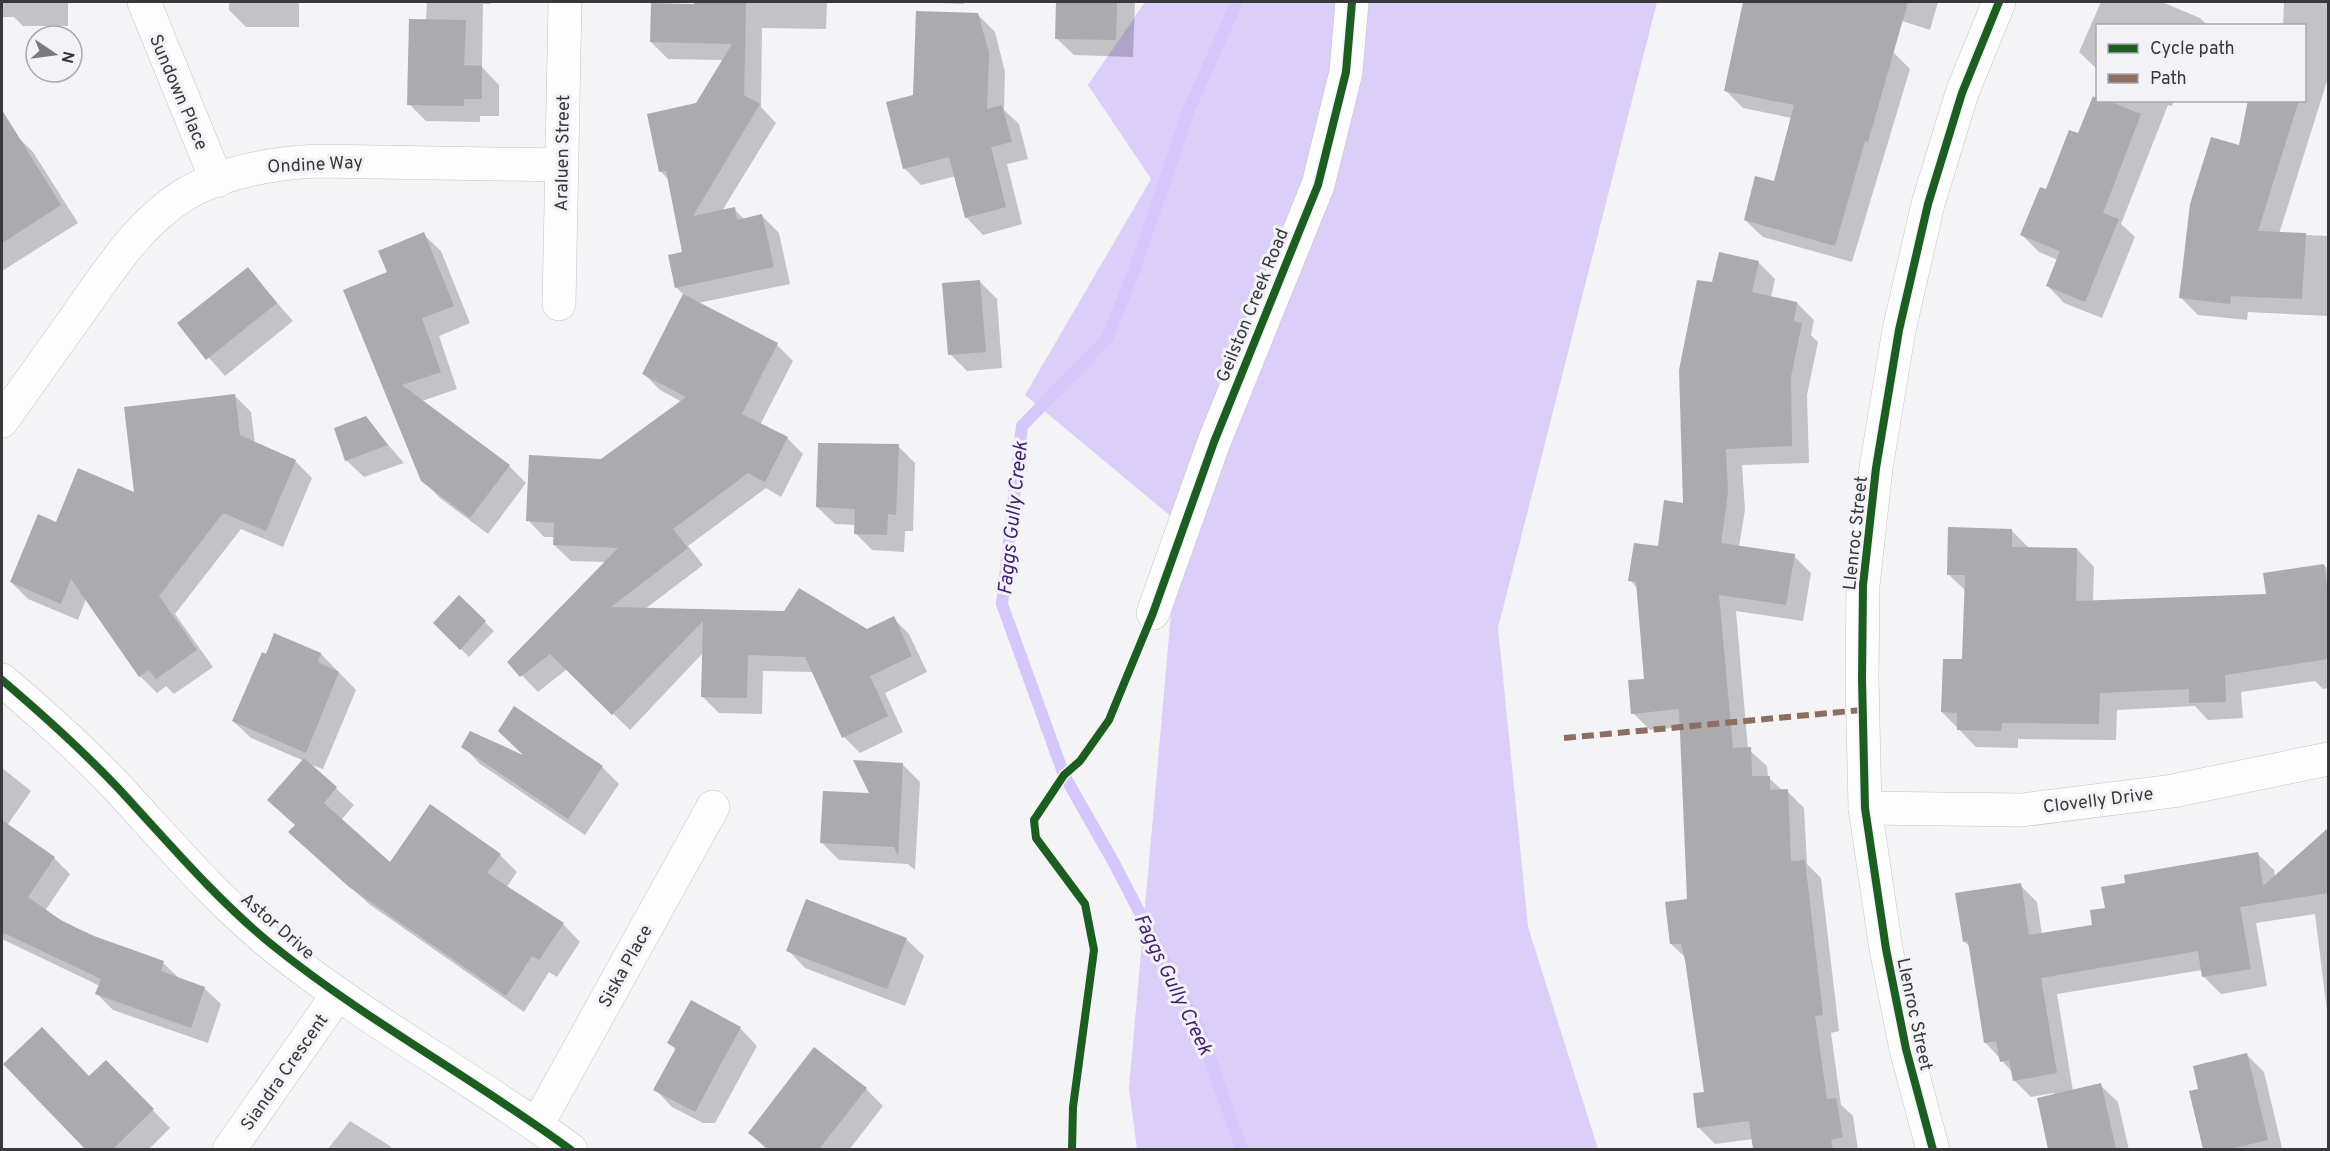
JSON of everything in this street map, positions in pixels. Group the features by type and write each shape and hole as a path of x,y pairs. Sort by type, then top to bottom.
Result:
{"street":[{"name":"Sundown Place","path":"144,2 217,181"},
{"name":"Araluen Street","path":"559,304 565,2"},
{"name":"Geilston Creek Road","path":"1154,613 1214,442 1318,185 1346,72 1352,2"},
{"name":"Llenroc Street","path":"1933,1149 1906,1049 1886,949 1865,808 1862,679 1863,585 1876,468 1897,342 1928,204 1962,93 1999,2"},
{"name":"Ondine Way","path":"2,421 129,243 168,207 186,194 250,169 282,163 319,161 562,165"},
{"name":"Astor Drive","path":"2,680 42,714 116,786 196,873 270,943 338,994 571,1149"},
{"name":"Clovelly Drive","path":"1865,808 2022,810 2173,791 2328,759"},
{"name":"Siska Place","path":"537,1125 713,807"},
{"name":"Siandra Crescent","path":"230,1149 338,994"}],"shaded area":[{"path":"1145,2 1657,2 1498,628 1528,927 1598,1149 1137,1149 1129,1088 1179,523 1025,395 1151,179 1088,85"}],"building":[{"path":"694,2 746,2 744,95 760,104 693,216 735,207 737,220 762,214 774,267 675,288 668,255 682,252 666,171 659,172 647,114 696,103 732,44 650,42 651,3 694,4"},
{"path":"1056,2 1117,2 1116,40 1055,39"},
{"path":"1743,2 1908,2 1868,142 1865,141 1835,246 1744,220 1755,176 1774,181 1794,105 1724,91"},
{"path":"916,11 978,13 989,53 987,109 1002,105 1012,142 991,147 1006,207 965,218 949,157 903,169 886,102 913,95"},
{"path":"409,19 466,20 464,65 482,66 482,99 464,99 464,106 407,105"},
{"path":"2093,96 2096,102 2111,102 2141,114 2103,213 2119,219 2085,302 2046,286 2060,251 2020,235 2040,187 2046,189 2069,130 2078,133"},
{"path":"2248,102 2298,102 2258,231 2306,233 2302,299 2231,296 2230,304 2179,298 2190,204 2211,137 2239,145"},
{"path":"2,110 61,205 2,243"},
{"path":"424,232 454,306 422,318 441,372 402,385 510,465 470,518 421,481 343,290 387,272 378,251"},
{"path":"1719,252 1759,261 1752,292 1797,302 1794,321 1802,323 1791,377 1792,446 1726,449 1728,492 1721,543 1795,554 1786,605 1719,595 1733,748 1751,747 1752,776 1770,776 1770,790 1788,789 1791,861 1805,860 1823,1015 1815,1016 1827,1099 1836,1098 1843,1137 1831,1140 1833,1149 1753,1149 1749,1121 1697,1128 1693,1093 1704,1092 1685,960 1681,944 1670,944 1665,902 1687,899 1679,709 1631,714 1628,680 1644,679 1636,582 1628,581 1634,543 1658,546 1664,500 1683,503 1679,370 1697,280 1712,282"},
{"path":"248,267 277,303 206,360 177,323"},
{"path":"980,280 986,352 948,355 942,283"},
{"path":"683,294 778,343 742,414 788,437 765,482 748,473 673,529 688,548 611,607 784,611 799,588 867,629 894,616 912,656 870,676 888,716 842,738 805,657 748,655 747,698 701,697 703,621 612,715 550,654 520,677 507,662 618,548 553,545 554,523 526,521 529,455 601,459 686,397 642,374"},
{"path":"235,394 240,435 296,460 266,531 223,513 159,596 197,650 156,679 149,670 139,677 71,579 61,604 10,582 38,514 56,522 78,468 134,492 124,407"},
{"path":"366,416 388,445 345,461 334,428"},
{"path":"818,443 899,444 896,515 888,514 887,535 854,534 855,509 816,507"},
{"path":"1948,527 2012,529 2012,547 2077,548 2076,601 2266,594 2263,573 2324,564 2328,593 2328,659 2225,675 2226,702 2189,703 2189,689 2100,693 2099,724 2002,723 2001,731 1957,730 1957,713 1941,712 1943,659 1962,659 1965,575 1947,575"},
{"path":"459,595 486,621 460,650 433,623"},
{"path":"274,633 321,653 318,662 339,672 306,753 232,721 262,652 266,654"},
{"path":"514,706 603,766 568,819 461,747 470,731 523,755 498,731"},
{"path":"304,758 337,787 324,803 390,862 430,804 501,854 487,873 564,923 539,960 532,956 506,996 349,887 288,832 295,825 267,800"},
{"path":"853,760 903,763 898,856 894,847 820,843 823,791 869,793"},
{"path":"2,820 55,857 28,897 62,921 94,936 164,961 161,971 205,987 191,1028 95,994 101,979 4,933 2,936"},
{"path":"2328,828 2328,893 2240,907 2251,969 2202,977 2198,951 2041,978 2057,1073 2013,1081 2009,1060 2000,1062 1996,1041 1984,1043 1968,941 1963,942 1955,893 2021,883 2029,935 2092,925 2090,910 2105,908 2101,887 2125,883 2124,875 2258,852 2263,886"},
{"path":"806,899 907,938 887,989 786,951"},
{"path":"691,1000 741,1027 695,1112 653,1090 676,1048 667,1043"},
{"path":"42,1027 89,1076 106,1060 154,1109 113,1149 85,1149 3,1064"},
{"path":"814,1047 867,1088 819,1149 769,1149 748,1133"},
{"path":"2247,1053 2268,1140 2230,1149 2203,1149 2189,1091 2198,1089 2193,1066"},
{"path":"2101,1083 2116,1149 2048,1149 2037,1098"}],"waterway":[{"name":"Faggs Gully Creek","path":"1237,2 1190,107 1134,271 1107,339 1022,426 1002,604 1064,775 1114,863 1198,1025 1242,1150"}],"marked path":[{"path":"1564,738 1862,710"}],"cycle path":[{"path":"1072,1150 1073,1107 1094,950 1085,904 1036,838 1034,820 1064,775 1080,761 1109,720 1153,613 1214,442 1318,185 1346,72 1352,2"},
{"path":"1933,1150 1906,1049 1886,949 1865,808 1862,679 1863,585 1876,468 1899,330 1928,204 1962,93 1999,2"},
{"path":"2,680 90,760 211,888 271,944 381,1024 496,1098 571,1150"}]}
